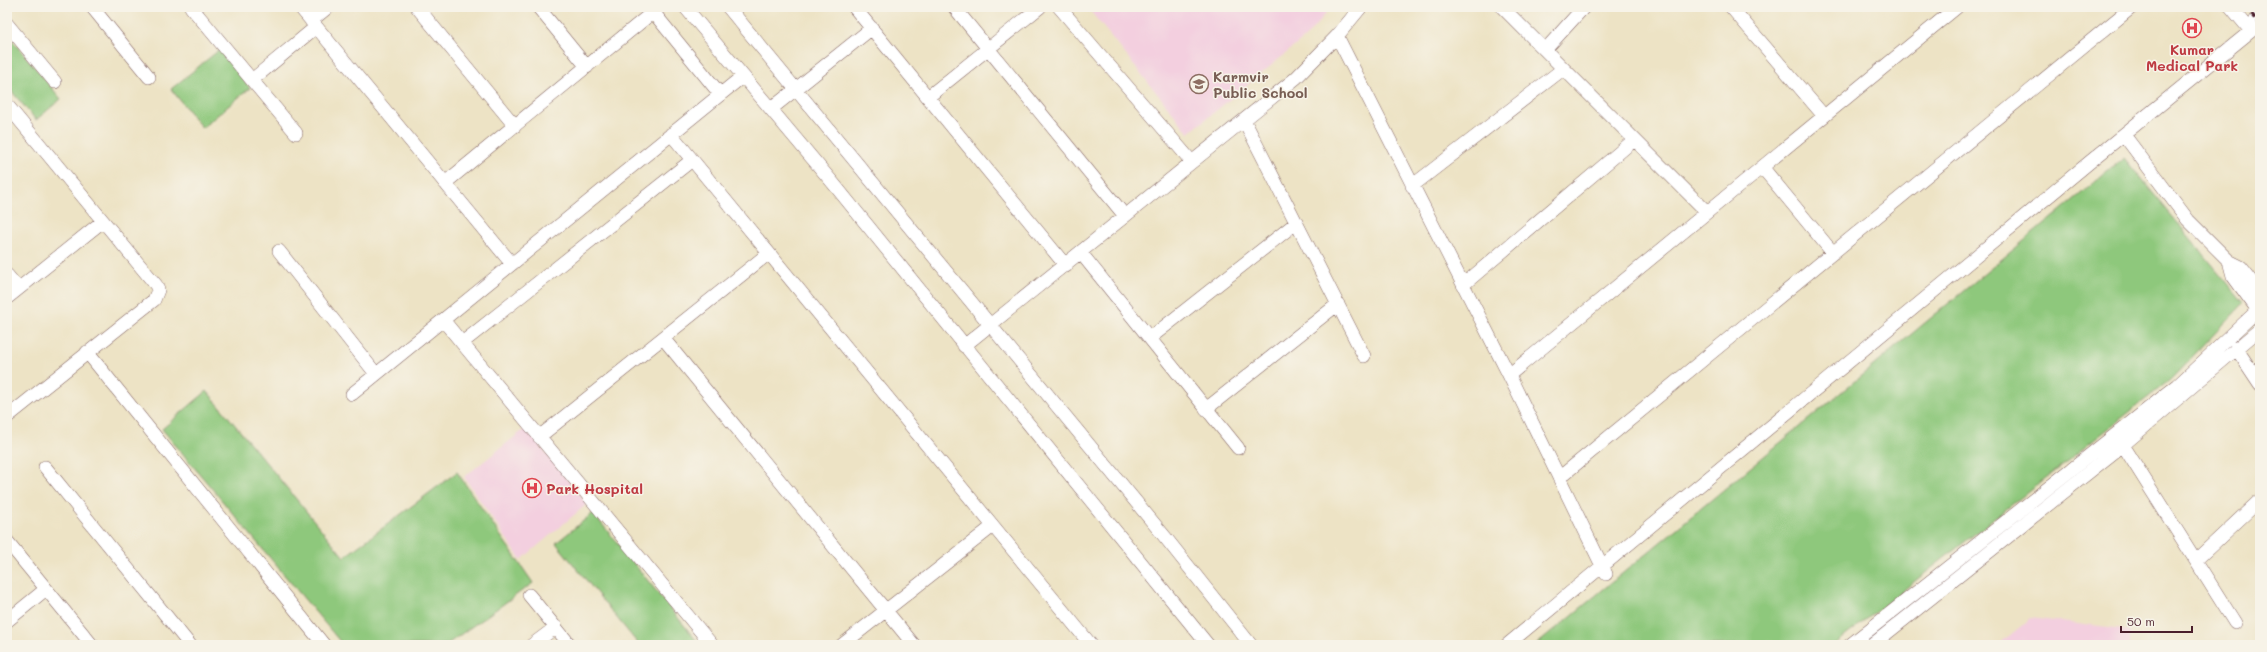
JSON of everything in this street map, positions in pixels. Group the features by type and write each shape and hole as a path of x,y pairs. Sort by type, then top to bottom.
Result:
{"street":[{"path":"92,7 149,77"},
{"path":"191,7 296,133"},
{"path":"300,7 512,264"},
{"path":"252,80 314,24 328,7"},
{"path":"417,7 515,126"},
{"path":"538,7 587,67"},
{"path":"685,7 771,109 1208,645"},
{"path":"728,7 1251,645"},
{"path":"854,7 1066,266"},
{"path":"954,7 1125,216"},
{"path":"928,97 1040,7"},
{"path":"1059,7 1192,162"},
{"path":"964,346 1066,266 1125,216 1296,78 1337,36 1361,7"},
{"path":"1502,7 1707,212"},
{"path":"1545,50 1584,7"},
{"path":"1731,7 1824,116"},
{"path":"1509,375 1957,7"},
{"path":"1559,478 2132,7"},
{"path":"2231,7 2255,34"},
{"path":"445,183 587,67 654,9 720,94"},
{"path":"1518,645 2125,138 2255,34 2260,11"},
{"path":"7,24 55,82"},
{"path":"771,109 872,28"},
{"path":"1337,36 1509,375 1605,571"},
{"path":"1412,186 1563,69"},
{"path":"352,394 743,76"},
{"path":"7,105 156,285 158,290 154,300 7,417"},
{"path":"1244,120 1364,356"},
{"path":"671,134 1091,645"},
{"path":"2125,138 2188,220 2228,261 2241,267 2260,291"},
{"path":"1462,285 1634,140"},
{"path":"462,343 692,160"},
{"path":"1762,167 1833,253"},
{"path":"7,298 103,221"},
{"path":"1150,338 1296,223"},
{"path":"279,251 376,374"},
{"path":"539,437 768,253"},
{"path":"1081,253 1238,448"},
{"path":"1850,645 2178,385 2259,311 2233,276 2228,261"},
{"path":"7,275 18,288"},
{"path":"1206,409 1338,304"},
{"path":"443,320 712,645"},
{"path":"1872,645 2123,445 2260,329"},
{"path":"663,338 914,645"},
{"path":"2236,348 2260,384"},
{"path":"87,352 324,645"},
{"path":"2123,445 2235,623"},
{"path":"45,467 190,645"},
{"path":"2196,559 2260,500"},
{"path":"842,645 993,526"},
{"path":"7,541 92,645"},
{"path":"1508,645 1605,571"},
{"path":"7,621 46,589"},
{"path":"529,595 570,645"},
{"path":"532,645 556,627"}],"shaded area":[{"name":"Karmvir Public School","path":"1087,7 1331,7 1307,36 1189,133"},
{"path":"526,428 587,504 521,560 464,477"},
{"path":"2031,618 2130,631 2130,645 1998,645"}],"green space":[{"path":"7,34 61,99 36,120 7,86"},
{"path":"219,50 250,88 202,128 171,89"},
{"path":"2124,158 2244,303 2170,380 1834,645 1536,645"},
{"path":"207,391 344,557 457,472 533,583 446,645 343,645 162,429"},
{"path":"593,513 700,645 639,645 556,543"}],"railway":[{"path":"2246,7 2260,24"},
{"path":"2256,7 2260,12"}],"place":[{"name":"Kumar Medical Park","path":"2192,28"},
{"name":"Karmvir Public School","path":"1199,84"},
{"name":"Park Hospital","path":"532,488"}]}
